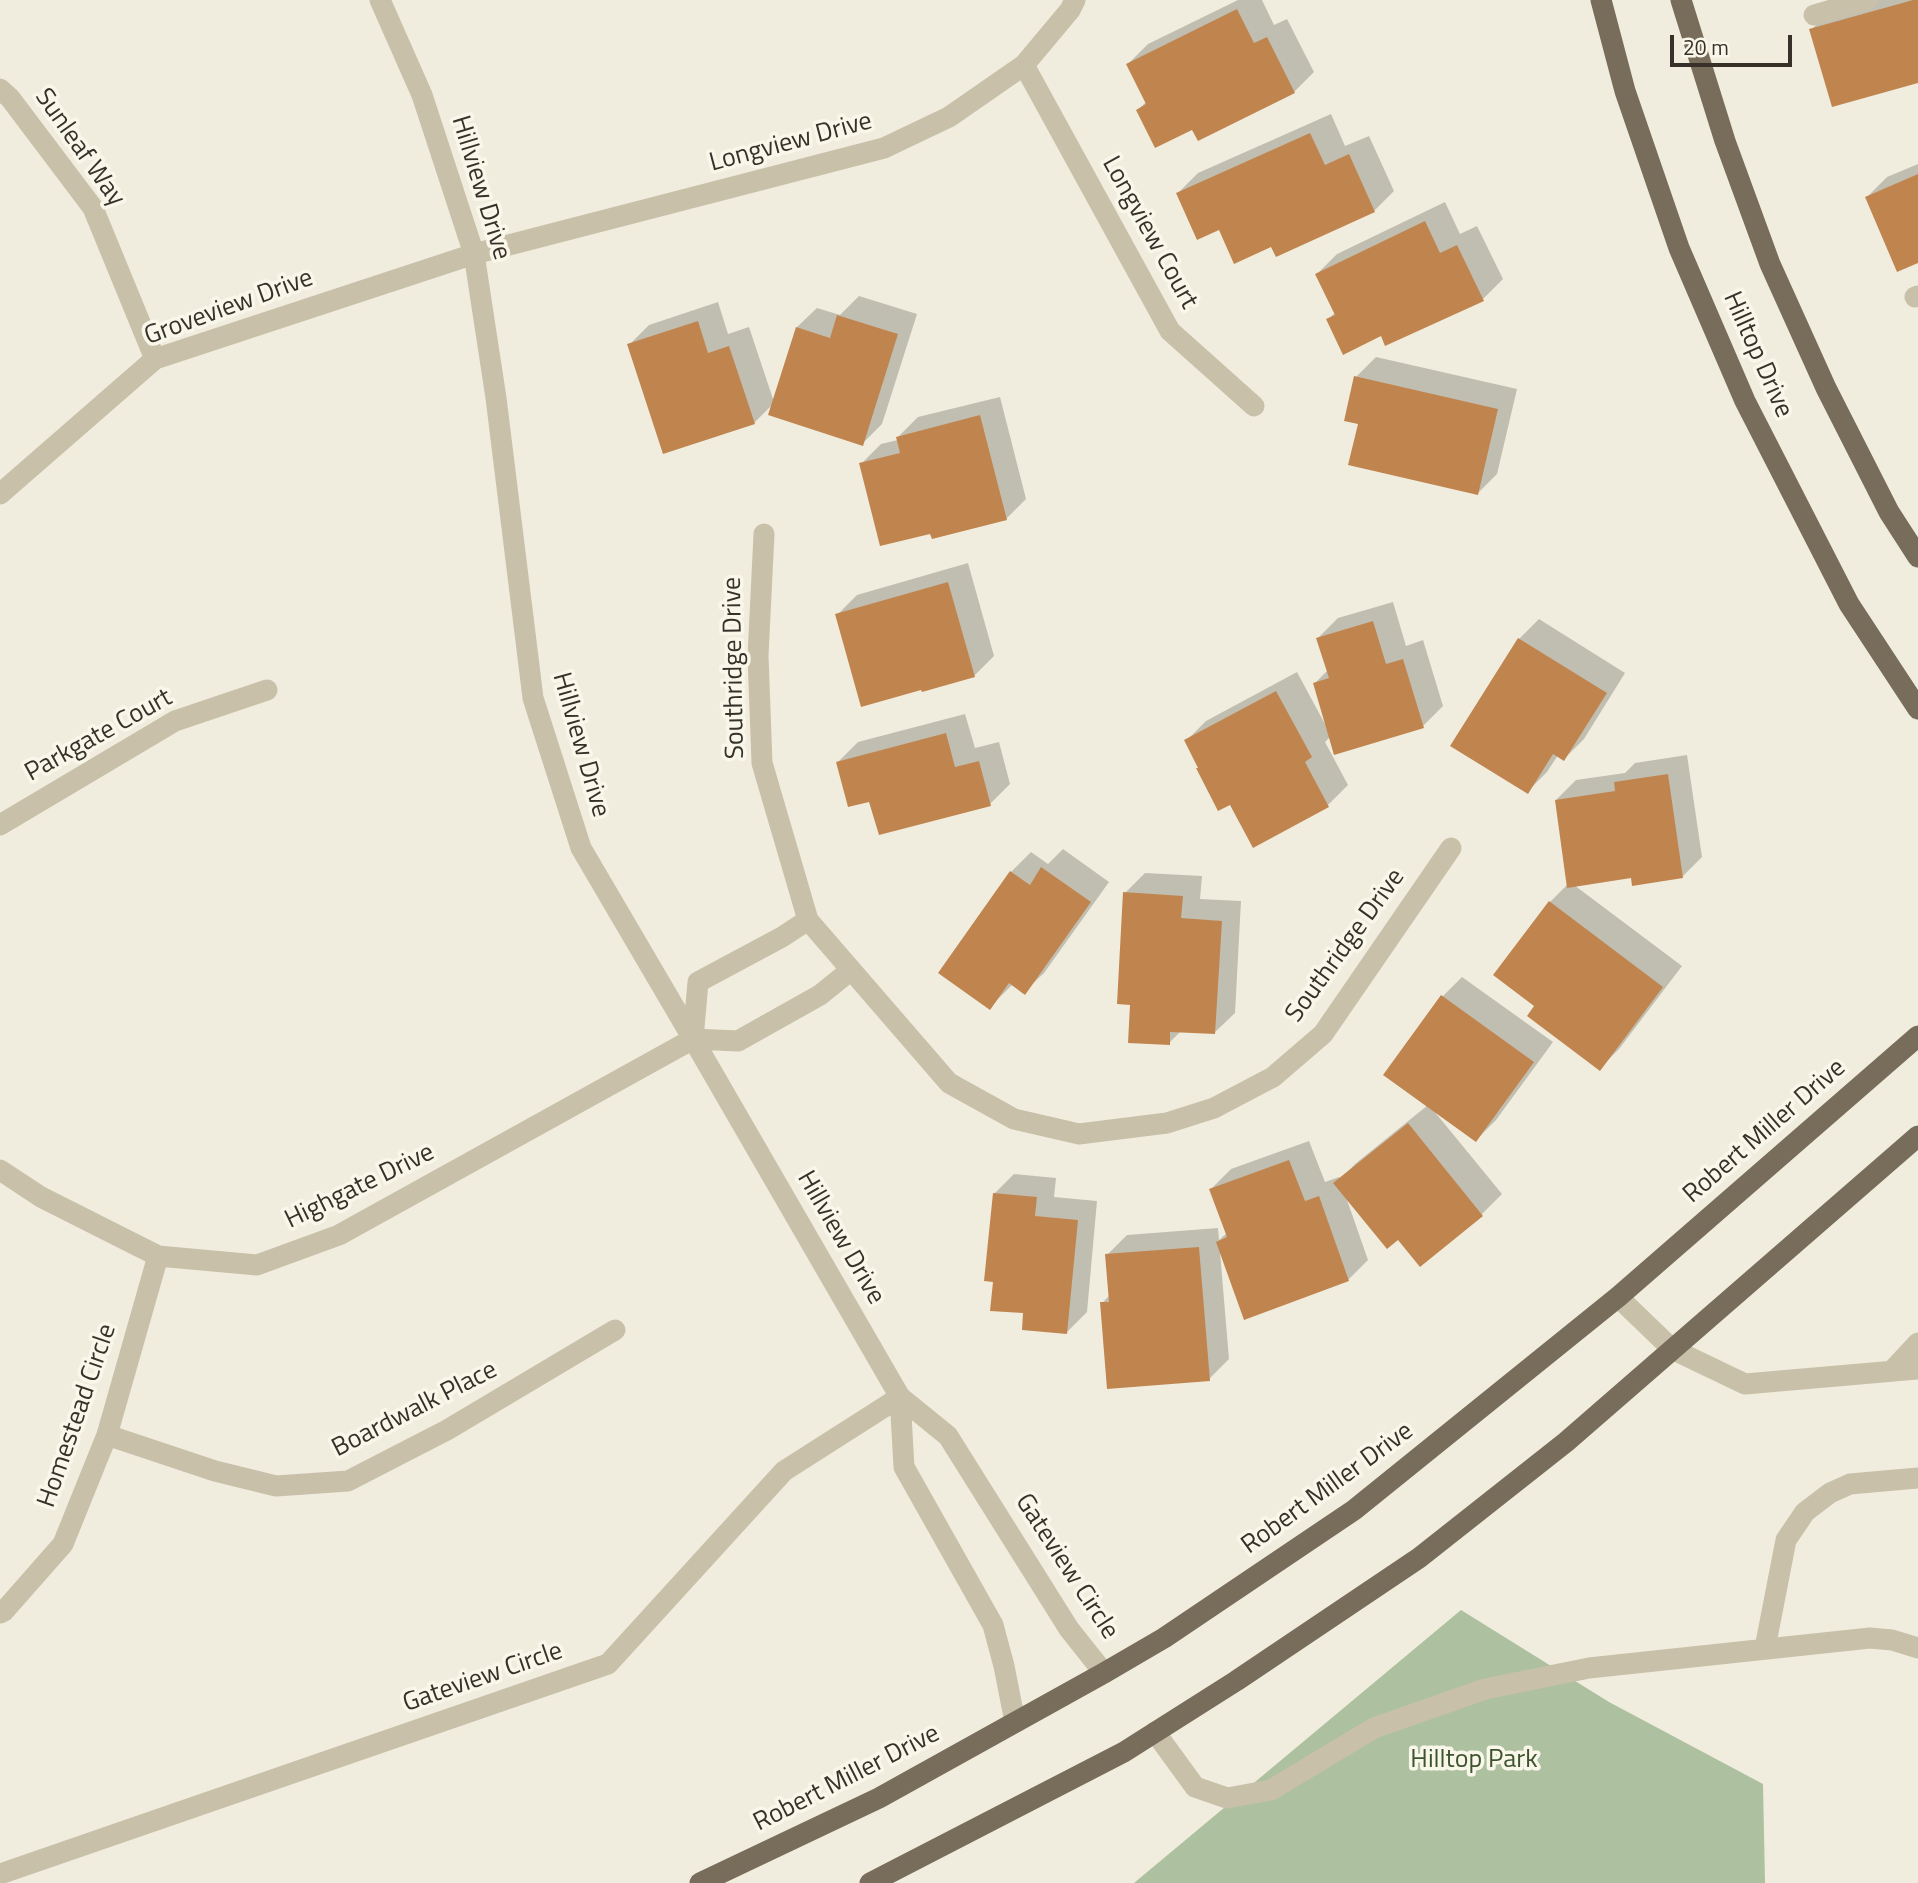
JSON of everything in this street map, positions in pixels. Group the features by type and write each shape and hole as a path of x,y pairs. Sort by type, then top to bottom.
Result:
{"main road":[{"name":"Hilltop Drive","path":"1601,0 1625,91 1679,248 1745,401 1849,604 1918,709"},
{"name":"Hilltop Drive","path":"1681,0 1721,128 1770,264 1826,388 1882,499 1918,557"},
{"name":"Robert Miller Drive","path":"700,1883 879,1798 1104,1673 1164,1637 1354,1510 1618,1297 1918,1036"},
{"path":"870,1883 1124,1752 1236,1681 1419,1558 1566,1442 1918,1136"}],"street":[{"name":"Hillview Drive","path":"380,0 422,95 474,254 496,398 533,698 581,848 900,1398"},
{"name":"Longview Drive","path":"474,254 884,148 949,117 1024,65 1070,10 1074,0"},
{"path":"1814,15 1867,0"},
{"name":"Longview Court","path":"1024,65 1170,331 1254,406"},
{"name":"Sunleaf Way","path":"0,89 10,98 93,208 155,359"},
{"name":"Groveview Drive","path":"0,494 155,359 474,254"},
{"name":"Southridge Drive","path":"764,534 758,656 762,763 808,920 949,1083 1014,1119 1079,1133 1167,1123 1214,1108 1273,1077 1323,1034 1451,848"},
{"name":"Parkgate Court","path":"0,825 175,721 267,690"},
{"path":"808,920 698,982 693,1039 738,1041 820,995 851,970"},
{"name":"Highgate Drive","path":"0,1170 41,1197 158,1256 257,1265 339,1235 693,1039"},
{"name":"Homestead Circle","path":"0,1613 63,1544 107,1435 158,1256"},
{"path":"1618,1297 1672,1349 1745,1384 1918,1369"},
{"name":"Boardwalk Place","path":"107,1435 215,1471 276,1486 348,1481 447,1430 615,1331"},
{"path":"1892,1371 1918,1343"},
{"path":"900,1398 905,1466 993,1625 1016,1722"},
{"name":"Gateview Circle","path":"0,1874 608,1664 784,1471 900,1398 948,1436 1069,1629 1104,1673"},
{"path":"1765,1648 1786,1540 1805,1512 1830,1493 1850,1484 1918,1478"},
{"path":"1155,1732 1195,1787 1227,1798 1271,1790 1374,1728 1485,1689 1589,1668 1870,1637 1918,1648"}],"green space":[{"name":"Hilltop Park","path":"1461,1610 1609,1702 1763,1784 1765,1883 1134,1883"}],"building":[{"path":"1918,0 1918,83 1832,107 1809,29"},
{"path":"1237,9 1254,43 1267,37 1295,93 1198,141 1192,130 1155,148 1136,110 1146,104 1126,64"},
{"path":"1310,133 1325,165 1349,154 1375,212 1276,257 1271,247 1234,264 1219,230 1197,240 1176,193"},
{"path":"1918,174 1918,263 1897,272 1865,197"},
{"path":"1425,221 1440,253 1457,245 1484,301 1385,346 1381,336 1343,355 1326,319 1335,315 1315,274"},
{"path":"837,315 898,334 863,446 768,415 796,327 830,338"},
{"path":"698,321 708,353 729,346 755,424 663,454 627,344"},
{"path":"1354,376 1498,409 1478,495 1348,465 1358,424 1344,421"},
{"path":"980,415 1007,520 932,539 930,534 880,546 859,463 900,453 896,437"},
{"path":"948,582 975,677 861,707 835,614"},
{"path":"1373,621 1386,664 1403,659 1424,728 1334,755 1313,683 1329,678 1316,638"},
{"path":"1518,638 1607,693 1564,761 1553,754 1528,794 1450,746"},
{"path":"1276,691 1312,757 1305,762 1329,807 1253,848 1230,805 1218,811 1184,740"},
{"path":"946,733 955,767 979,761 991,806 879,835 869,802 848,807 836,762"},
{"path":"1668,774 1683,878 1632,886 1631,878 1567,888 1555,800 1615,791 1614,782"},
{"path":"1041,867 1091,902 1025,995 1009,983 990,1010 938,973 1010,871 1030,885"},
{"path":"1123,892 1183,896 1181,918 1222,921 1215,1034 1170,1032 1170,1045 1128,1043 1130,1005 1117,1004"},
{"path":"1549,901 1663,987 1600,1071 1527,1016 1534,1006 1493,975"},
{"path":"1441,995 1534,1062 1476,1142 1383,1075"},
{"path":"1408,1123 1483,1216 1420,1267 1398,1240 1387,1249 1333,1183"},
{"path":"1289,1160 1305,1201 1319,1196 1349,1281 1244,1320 1216,1242 1227,1237 1209,1189"},
{"path":"993,1193 1037,1197 1035,1216 1078,1220 1067,1334 1022,1330 1023,1313 990,1311 993,1282 984,1281"},
{"path":"1199,1247 1210,1381 1107,1389 1100,1302 1109,1302 1105,1254"}]}
